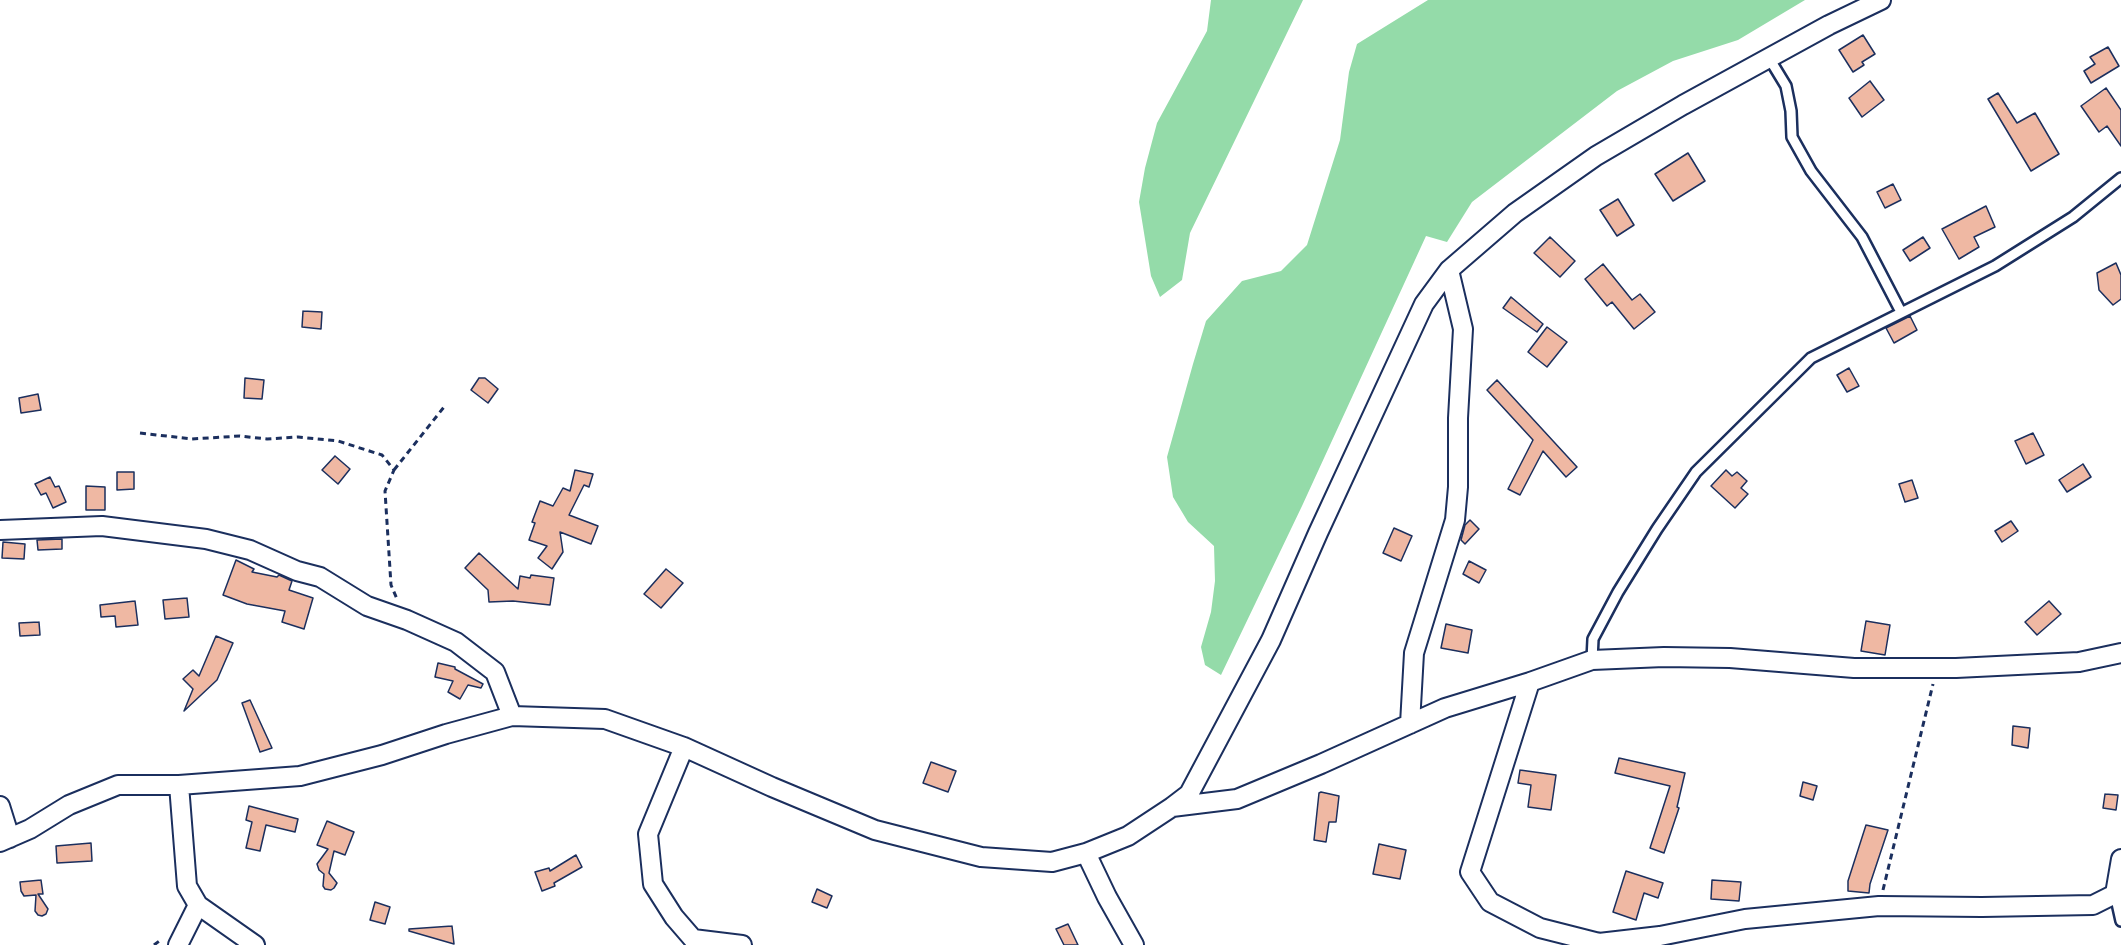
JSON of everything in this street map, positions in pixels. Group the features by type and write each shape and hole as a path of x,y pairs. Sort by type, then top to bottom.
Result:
{"street":[{"path":"0,806 5,839 30,829 69,805 118,785 178,785 300,776 382,755 512,716 604,719 684,747 772,788 885,833 981,857 1052,862 1086,853 1128,836 1189,794 1271,640 1424,304 1449,270 1515,213 1596,156 1829,25 1881,0"},
{"path":"1410,724 1414,653 1455,520 1458,487 1458,418 1463,329 1449,270"},
{"path":"0,530 102,526 206,539 250,550 297,571 320,577 367,606 407,620 456,642 495,672 512,716"},
{"path":"1172,807 1237,799 1322,764 1445,708 1592,660 1664,657 1730,658 1854,669 1937,668 2079,662 2121,653"},
{"path":"1530,682 1470,872 1490,902 1540,928 1599,943 1680,938 1745,919 1880,906 2093,905 2115,894 2121,859"},
{"path":"684,747 648,834 653,884 674,916 693,939 718,944 742,945"},
{"path":"178,785 187,886 198,905 255,945"},
{"path":"1086,853 1134,945"},
{"path":"178,945 198,905"}],"lane":[{"path":"1769,58 1786,86 1791,111 1792,137 1811,171 1862,237 1901,312"},
{"path":"1592,660 1593,639 1617,591 1696,472 1811,358 1995,266 2073,218 2121,178"},
{"path":"2115,894 2121,921"}],"path":[{"path":"407,620 391,585 385,490 394,470 444,407"},
{"path":"140,433 192,439 240,436 267,439 298,437 338,441 382,455 394,470"},
{"path":"1880,906 1937,668"}],"green space":[{"path":"1211,0 1303,0 1190,233 1182,280 1160,297 1151,276 1139,202 1157,123 1207,31"},
{"path":"1428,0 1805,0 1738,40 1673,61 1617,91 1472,202 1447,242 1426,236 1302,506 1221,675 1205,665 1201,647 1211,612 1215,581 1214,546 1188,522 1173,497 1167,457 1206,321 1242,281 1281,271 1307,245 1340,140 1349,72 1357,44"}],"building":[{"path":"1863,35 1875,54 1862,62 1864,65 1853,72 1839,50"},
{"path":"2108,47 2119,66 2091,83 2084,71 2095,64 2090,57"},
{"path":"1870,81 1884,100 1862,117 1849,98"},
{"path":"2106,88 2121,110 2121,146 2107,126 2099,132 2081,106"},
{"path":"1998,93 2017,123 2035,113 2059,154 2031,171 1988,99"},
{"path":"1688,153 1705,181 1673,201 1655,174"},
{"path":"1893,184 1901,200 1885,208 1877,192"},
{"path":"1618,199 1634,225 1617,236 1600,210"},
{"path":"1986,206 1995,227 1974,237 1979,247 1959,259 1942,229"},
{"path":"1550,237 1575,261 1560,277 1534,253"},
{"path":"1923,237 1930,248 1910,261 1903,250"},
{"path":"2116,263 2121,275 2121,299 2113,305 2099,290 2097,273"},
{"path":"1603,264 1632,300 1640,294 1655,312 1634,329 1612,302 1607,306 1585,279"},
{"path":"1511,297 1543,324 1537,332 1503,308"},
{"path":"303,311 322,312 321,329 302,327"},
{"path":"1910,316 1917,330 1894,343 1886,328"},
{"path":"1547,327 1567,342 1547,367 1528,352"},
{"path":"1849,368 1859,386 1847,392 1837,375"},
{"path":"245,378 264,380 262,399 244,398"},
{"path":"479,378 485,378 498,389 488,403 471,390"},
{"path":"1497,380 1577,467 1566,477 1543,451 1520,495 1508,489 1533,440 1487,390"},
{"path":"38,394 41,410 21,413 19,398"},
{"path":"2033,433 2044,455 2026,464 2015,441"},
{"path":"335,456 350,469 338,484 322,470"},
{"path":"2083,464 2091,477 2067,492 2059,480"},
{"path":"575,470 593,474 589,487 584,485 569,515 598,526 591,544 560,532 563,552 552,569 538,558 547,546 529,540 535,523 532,522 540,501 553,506 563,488 570,491"},
{"path":"1726,470 1732,476 1737,472 1747,481 1741,488 1748,494 1735,508 1711,486"},
{"path":"117,472 134,472 134,489 117,490"},
{"path":"50,477 55,487 59,486 66,502 53,508 46,493 41,495 35,484"},
{"path":"1912,480 1918,498 1905,502 1899,484"},
{"path":"86,486 105,487 105,510 86,510"},
{"path":"1470,520 1479,529 1465,544 1461,540 1465,525"},
{"path":"2011,521 2018,531 2002,542 1995,531"},
{"path":"1394,528 1412,536 1401,561 1383,553"},
{"path":"62,539 62,549 38,550 37,540"},
{"path":"3,542 25,544 24,559 2,558"},
{"path":"479,553 518,589 520,576 554,578 550,605 513,601 489,602 488,590 465,568"},
{"path":"236,560 254,569 252,572 277,577 279,575 292,581 289,590 313,598 304,629 282,622 285,611 247,604 223,595"},
{"path":"1469,561 1486,570 1479,583 1463,574"},
{"path":"666,569 683,583 661,608 644,594"},
{"path":"187,598 189,617 165,619 163,600"},
{"path":"135,601 138,625 116,627 115,616 101,617 100,605"},
{"path":"2049,601 2061,614 2037,635 2025,622"},
{"path":"1866,621 1890,625 1885,655 1861,651"},
{"path":"39,622 40,635 20,636 19,623"},
{"path":"1446,624 1472,630 1468,653 1441,648"},
{"path":"216,636 233,643 217,680 184,711 193,689 183,679 193,670 199,676"},
{"path":"438,663 455,667 483,684 481,688 468,685 460,699 448,692 453,681 435,677"},
{"path":"250,700 272,748 260,752 242,703"},
{"path":"2013,726 2030,728 2028,748 2012,745"},
{"path":"1619,758 1685,773 1677,807 1679,808 1664,853 1650,848 1670,786 1615,773"},
{"path":"931,762 956,771 948,792 923,783"},
{"path":"1520,770 1556,775 1551,810 1528,807 1531,785 1518,783"},
{"path":"1803,782 1817,786 1813,800 1800,796"},
{"path":"1319,793 1339,796 1336,822 1329,822 1326,842 1314,840"},
{"path":"2105,794 2118,795 2116,810 2103,808"},
{"path":"249,806 298,819 295,832 266,825 260,851 246,848 252,822 246,820"},
{"path":"327,821 354,832 345,855 334,851 329,873 337,883 331,890 323,886 324,874 319,870 317,864 328,849 317,845"},
{"path":"1866,825 1888,830 1869,893 1848,891 1848,881"},
{"path":"91,843 92,861 57,863 56,846"},
{"path":"1379,844 1406,850 1400,879 1373,874"},
{"path":"576,855 582,867 554,883 555,886 542,891 535,872 549,868 550,871"},
{"path":"1626,871 1663,883 1658,898 1644,893 1636,920 1613,912"},
{"path":"41,880 43,894 38,894 48,909 42,916 35,911 36,895 24,896 20,882"},
{"path":"1712,880 1741,882 1739,901 1711,899"},
{"path":"817,889 832,896 827,908 812,902"},
{"path":"375,902 390,907 385,924 370,920"},
{"path":"1068,924 1078,945 1064,945 1056,929"},
{"path":"452,926 454,944 409,931 409,929"}]}
